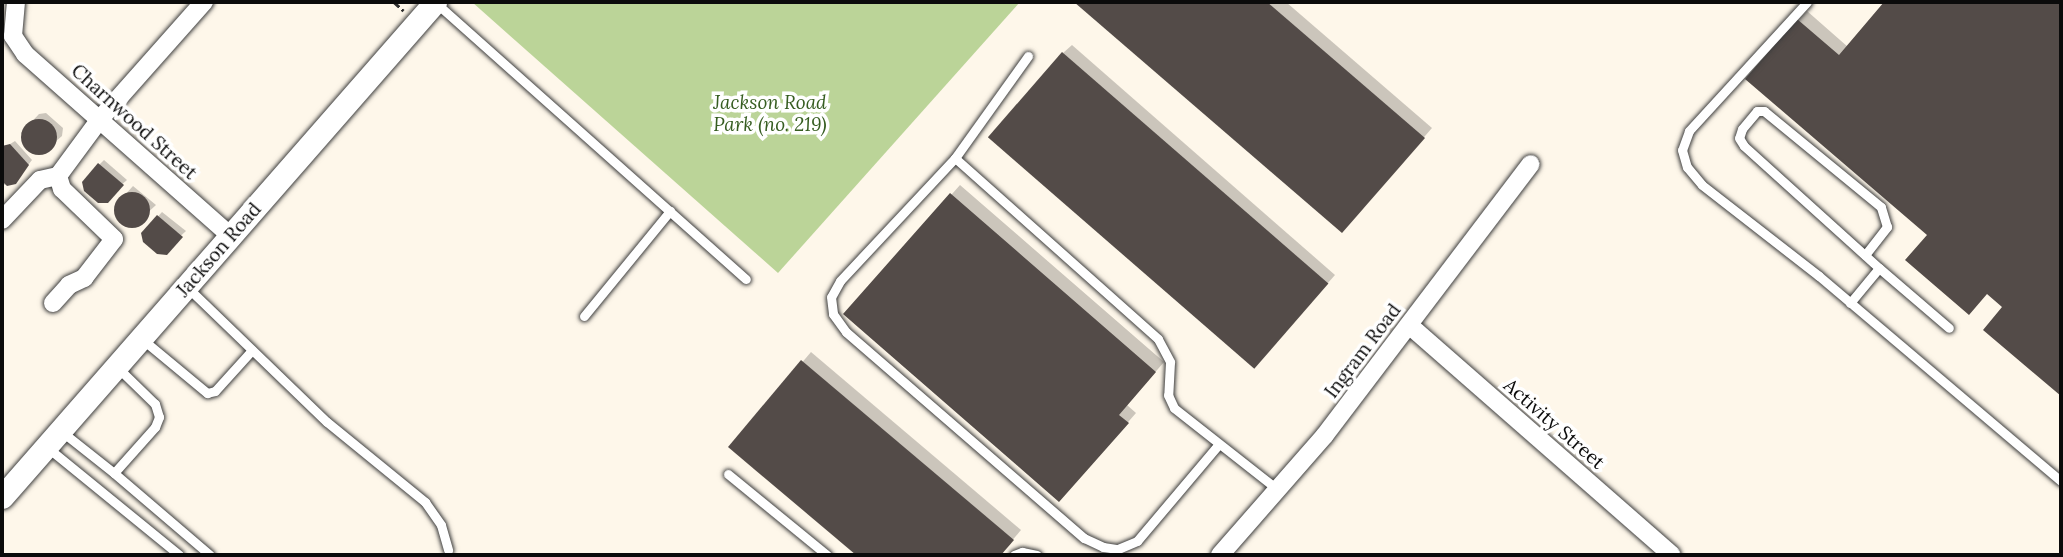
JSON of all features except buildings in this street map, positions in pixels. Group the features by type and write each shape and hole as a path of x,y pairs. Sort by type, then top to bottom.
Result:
{"street":[{"path":"7,37 16,2"},
{"path":"2,220 40,180 58,176 100,119 204,2"},
{"name":"Jackson Road","path":"2,498 435,2"},
{"name":"Charnwood Street","path":"7,37 232,237"},
{"name":"Ingram Road","path":"1220,555 1277,489 1409,325 1531,164"},
{"path":"53,303 69,285 84,278 114,239 62,189 58,176"},
{"name":"Activity Street","path":"1409,325 1672,555"}],"lane":[{"path":"435,2 746,279"},
{"path":"1807,2 1689,131 1682,150 1687,167 1702,185 1850,303 2060,477"},
{"path":"1028,56 955,158 840,281 832,306 846,332 1084,538 1103,547 1118,549 1137,541 1218,445"},
{"path":"1865,255 1887,227 1881,207 1764,111 1757,111 1742,129 1739,138 1744,146 1879,268 1949,328"},
{"path":"955,158 1158,340 1170,362 1168,395 1174,408 1218,445 1241,457 1277,489"},
{"path":"584,316 670,211"},
{"path":"1850,303 1879,268"},
{"path":"187,287 327,422 425,502 441,525 448,550"},
{"path":"142,339 207,393 215,391 252,351"},
{"path":"114,473 159,417 155,404 117,367"},
{"path":"54,439 114,473 210,555"},
{"path":"54,439 179,555"},
{"path":"728,474 827,555"},
{"path":"1014,555 1022,552 1037,555"}],"green space":[{"name":"Jackson Road Park (no. 219)","path":"472,2 1020,2 778,273"}]}
